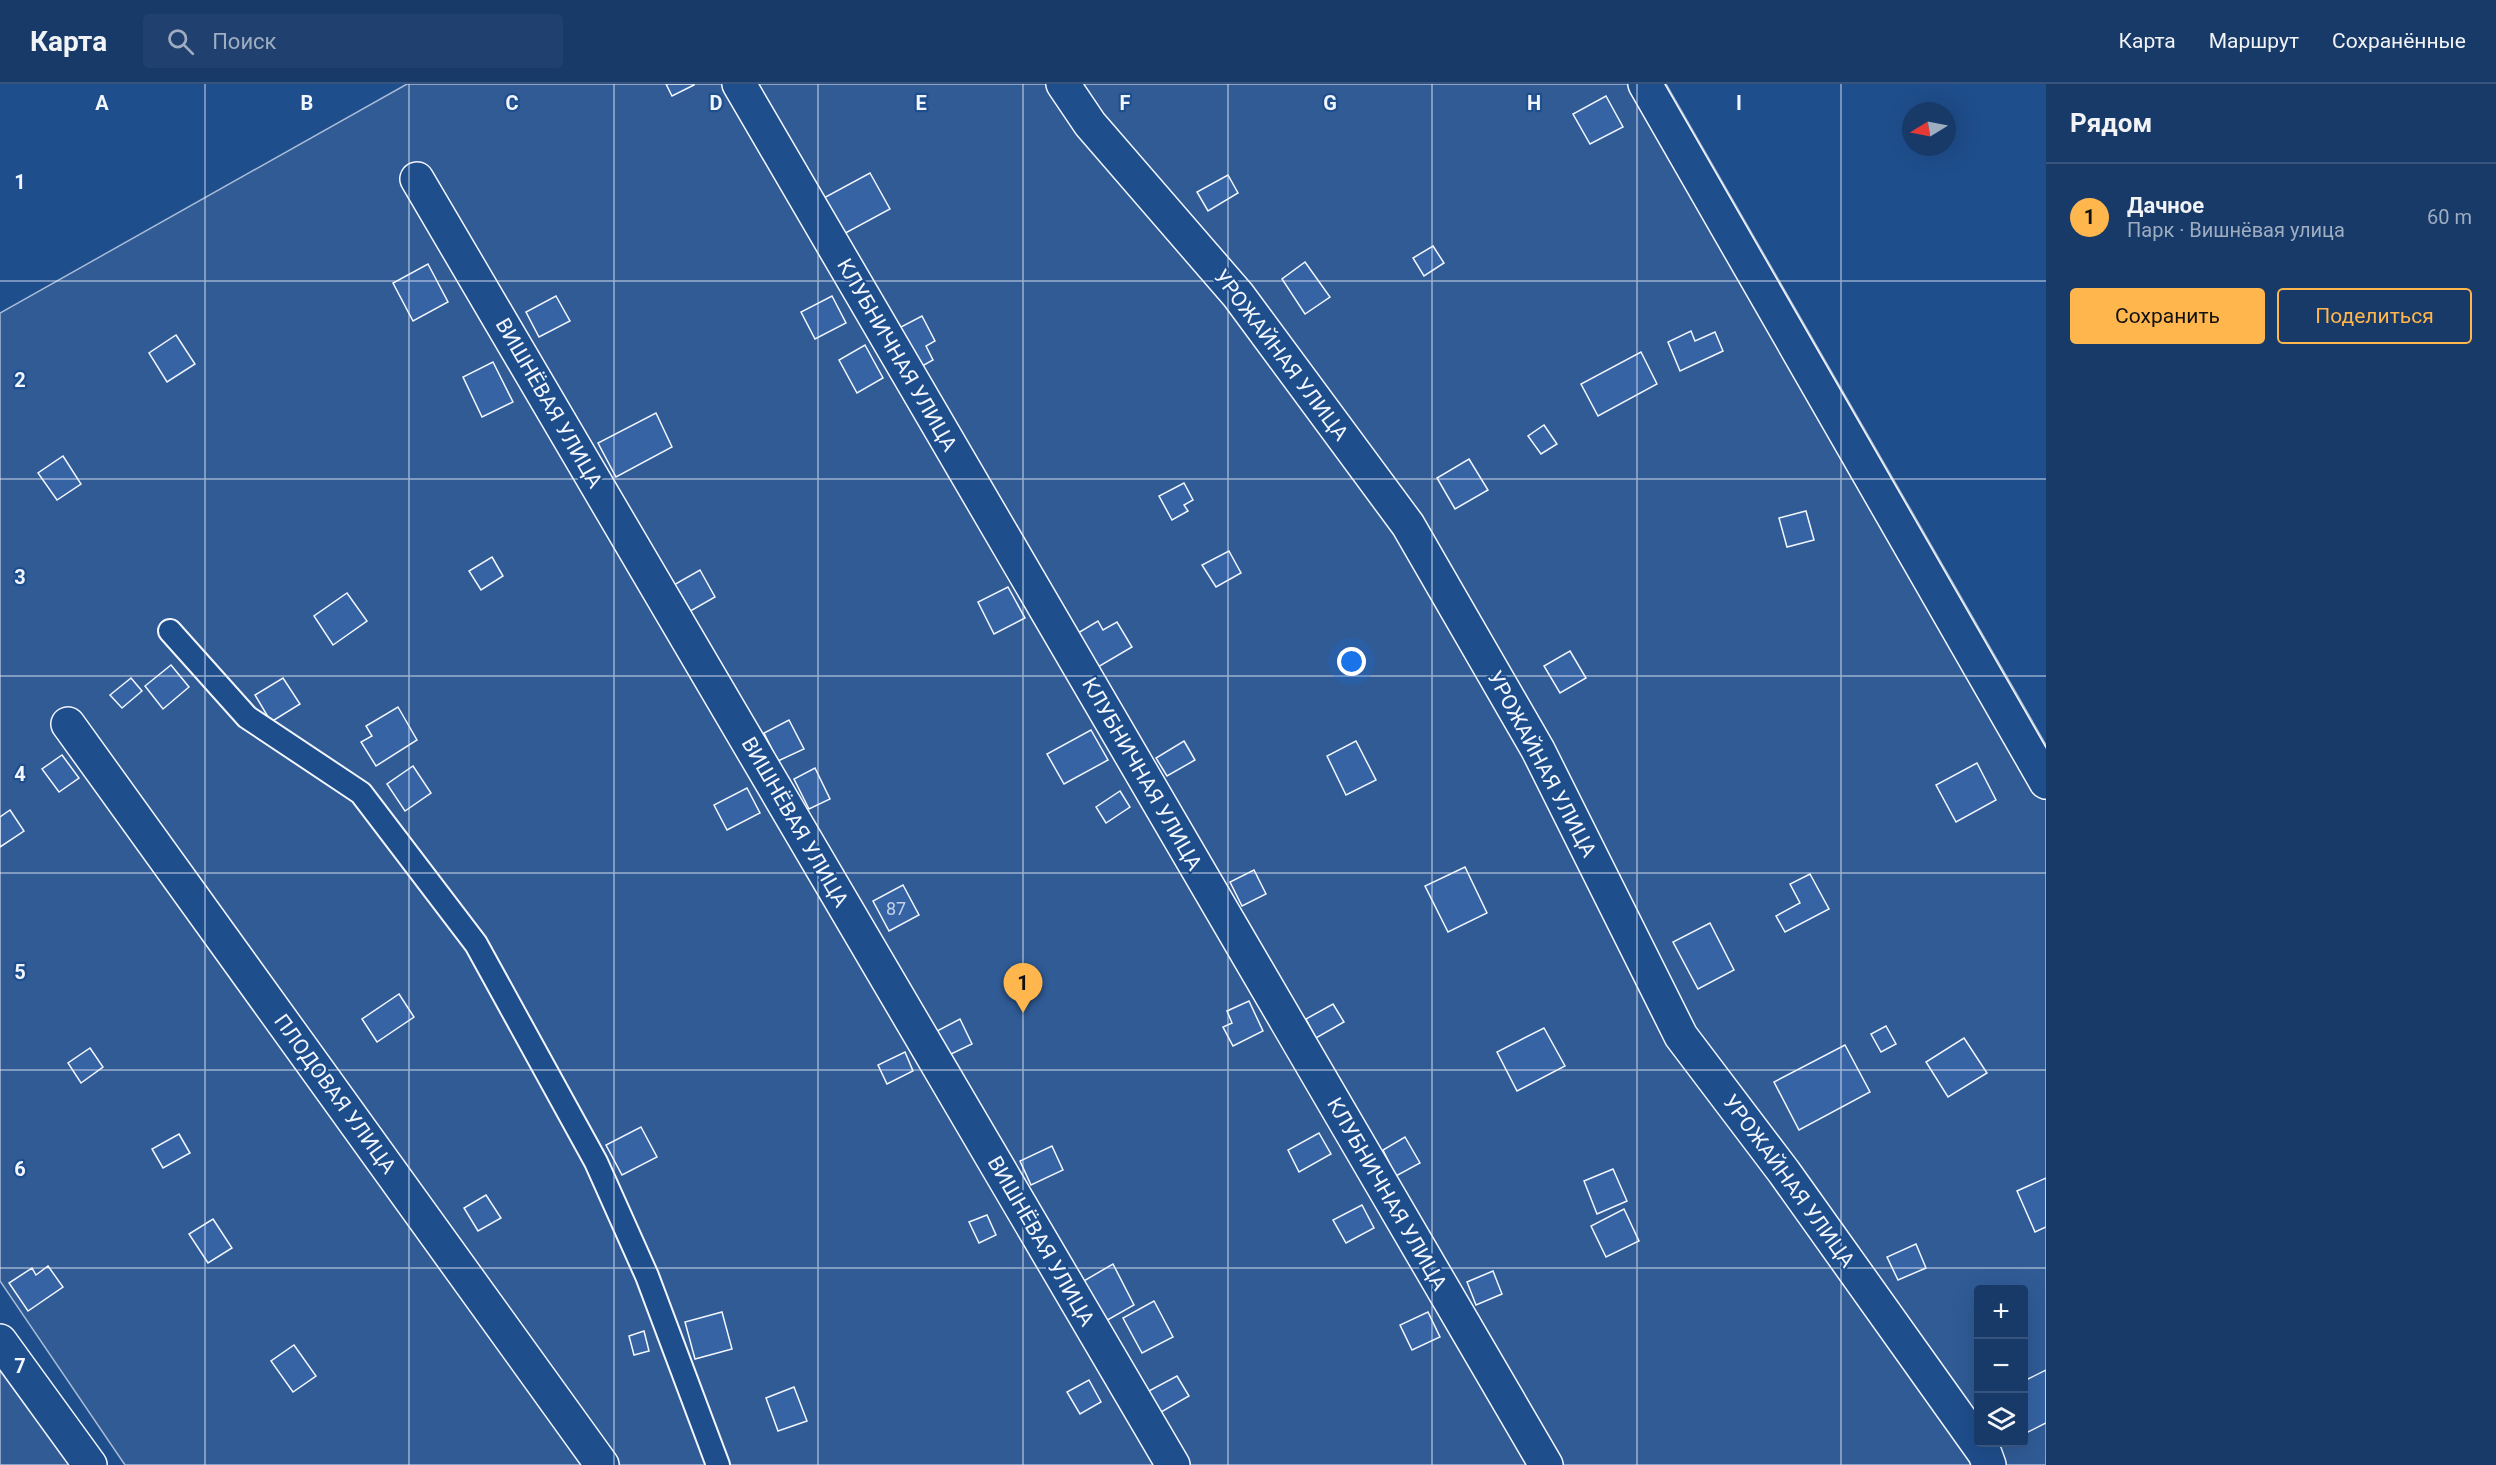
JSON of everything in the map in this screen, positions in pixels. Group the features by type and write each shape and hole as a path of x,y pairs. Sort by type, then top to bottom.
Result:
{"street":[{"name":"КЛУБНИЧНАЯ УЛИЦА","path":"739,84 1546,1465"},
{"name":"УРОЖАЙНАЯ УЛИЦА","path":"1063,84 1090,124 1238,295 1408,525 1538,750 1681,1036 1784,1172 1985,1454 1989,1465"},
{"path":"1645,84 2046,782"},
{"name":"ВИШНЁВАЯ УЛИЦА","path":"417,179 1173,1465"},
{"name":"ПЛОДОВАЯ УЛИЦА","path":"68,724 602,1465"},
{"path":"0,1341 90,1465"}],"lane":[{"path":"170,631 247,717 361,793 476,944 596,1162 647,1276 718,1465"}],"shaded area":[{"path":"407,84 1666,84 2046,745 2046,1465 125,1465 0,1281 0,313"},
{"path":"0,1355 76,1465 0,1465"}],"building":[{"path":"666,84 694,84 694,85 672,96"},
{"path":"1606,96 1623,127 1590,144 1573,114"},
{"path":"870,173 890,209 840,236 820,200"},
{"path":"1228,175 1238,193 1208,211 1197,192"},
{"path":"1433,246 1444,263 1424,276 1413,258"},
{"path":"1305,262 1330,297 1305,314 1282,279"},
{"path":"428,264 448,302 413,321 393,283"},
{"path":"556,296 570,321 539,337 526,312"},
{"path":"832,296 846,323 815,339 801,312"},
{"path":"922,316 935,341 926,346 933,360 917,369 897,329"},
{"path":"1691,331 1695,341 1715,332 1723,351 1680,371 1668,342"},
{"path":"176,335 195,364 167,382 149,353"},
{"path":"865,345 883,378 857,393 839,360"},
{"path":"1641,352 1657,384 1598,416 1581,384"},
{"path":"493,362 513,402 482,417 463,377"},
{"path":"656,413 672,447 616,477 598,443"},
{"path":"1544,425 1557,444 1541,454 1528,436"},
{"path":"63,456 81,484 57,500 38,473"},
{"path":"1469,459 1488,490 1455,509 1437,478"},
{"path":"1184,483 1193,500 1184,505 1188,511 1172,520 1159,496"},
{"path":"1806,511 1814,540 1787,547 1779,518"},
{"path":"1229,551 1241,573 1216,587 1202,565"},
{"path":"492,557 503,576 481,590 469,571"},
{"path":"700,570 715,597 687,613 672,586"},
{"path":"1008,587 1025,618 994,634 978,602"},
{"path":"347,593 367,621 333,645 314,616"},
{"path":"1098,621 1103,630 1117,622 1132,647 1098,667 1078,633"},
{"path":"1570,651 1586,678 1560,693 1544,666"},
{"path":"171,665 189,687 163,709 145,686"},
{"path":"131,678 142,691 122,708 110,695"},
{"path":"283,678 300,704 271,722 255,695"},
{"path":"398,707 417,740 376,766 361,742 372,736 366,726"},
{"path":"789,720 804,749 778,761 764,733"},
{"path":"1091,730 1108,760 1064,784 1047,754"},
{"path":"1184,741 1195,760 1167,776 1156,758"},
{"path":"1356,741 1376,780 1346,795 1327,756"},
{"path":"62,755 79,778 59,792 42,769"},
{"path":"1977,763 1996,800 1956,822 1936,785"},
{"path":"413,766 431,793 405,811 387,784"},
{"path":"815,768 830,799 809,809 794,779"},
{"path":"747,788 760,813 727,830 714,805"},
{"path":"1120,791 1130,807 1106,823 1096,807"},
{"path":"10,810 24,831 0,847 0,817"},
{"path":"1465,867 1487,913 1448,932 1425,886"},
{"path":"1254,870 1266,894 1242,906 1230,882"},
{"path":"1810,874 1829,909 1785,932 1776,916 1800,903 1790,884"},
{"path":"903,885 919,915 889,931 873,901"},
{"path":"1710,923 1734,970 1698,989 1673,942"},
{"path":"399,994 414,1017 377,1042 362,1019"},
{"path":"1249,1001 1263,1031 1233,1046 1223,1027 1232,1023 1227,1011"},
{"path":"1333,1004 1344,1022 1316,1038 1306,1019"},
{"path":"960,1019 972,1044 949,1055 937,1031"},
{"path":"1886,1026 1896,1044 1881,1052 1871,1034"},
{"path":"1544,1028 1565,1066 1517,1091 1497,1052"},
{"path":"1964,1038 1987,1073 1948,1097 1926,1062"},
{"path":"1845,1045 1870,1092 1799,1130 1774,1082"},
{"path":"90,1048 103,1067 81,1083 68,1063"},
{"path":"905,1052 913,1071 887,1084 878,1065"},
{"path":"641,1127 657,1157 622,1175 606,1145"},
{"path":"1319,1133 1331,1154 1299,1172 1288,1150"},
{"path":"179,1134 190,1153 163,1168 152,1149"},
{"path":"1405,1137 1420,1163 1396,1176 1383,1150"},
{"path":"1052,1146 1063,1170 1031,1185 1020,1161"},
{"path":"1613,1169 1627,1201 1597,1214 1584,1181"},
{"path":"2046,1178 2046,1227 2035,1232 2017,1191"},
{"path":"486,1195 501,1218 478,1231 464,1208"},
{"path":"1362,1205 1374,1228 1346,1243 1333,1220"},
{"path":"1624,1209 1639,1241 1606,1257 1591,1226"},
{"path":"987,1215 996,1235 979,1243 969,1222"},
{"path":"213,1219 232,1248 208,1263 189,1234"},
{"path":"1916,1244 1926,1268 1898,1280 1887,1257"},
{"path":"1113,1264 1134,1305 1104,1322 1082,1282"},
{"path":"48,1266 63,1287 28,1311 9,1283 32,1268 36,1275"},
{"path":"1493,1271 1502,1294 1476,1305 1467,1282"},
{"path":"1154,1301 1173,1337 1142,1353 1123,1318"},
{"path":"722,1312 732,1349 695,1359 685,1322"},
{"path":"1428,1312 1440,1337 1412,1350 1400,1325"},
{"path":"644,1331 649,1351 634,1355 629,1336"},
{"path":"294,1345 316,1376 293,1392 271,1361"},
{"path":"2046,1370 2046,1423 2028,1432 2028,1393 2028,1379"},
{"path":"1177,1376 1189,1396 1156,1415 1145,1393"},
{"path":"1089,1380 1101,1402 1080,1414 1067,1392"},
{"path":"794,1387 807,1421 778,1431 766,1398"}],"place":[{"name":"Дачное","path":"1023,1013"}]}
